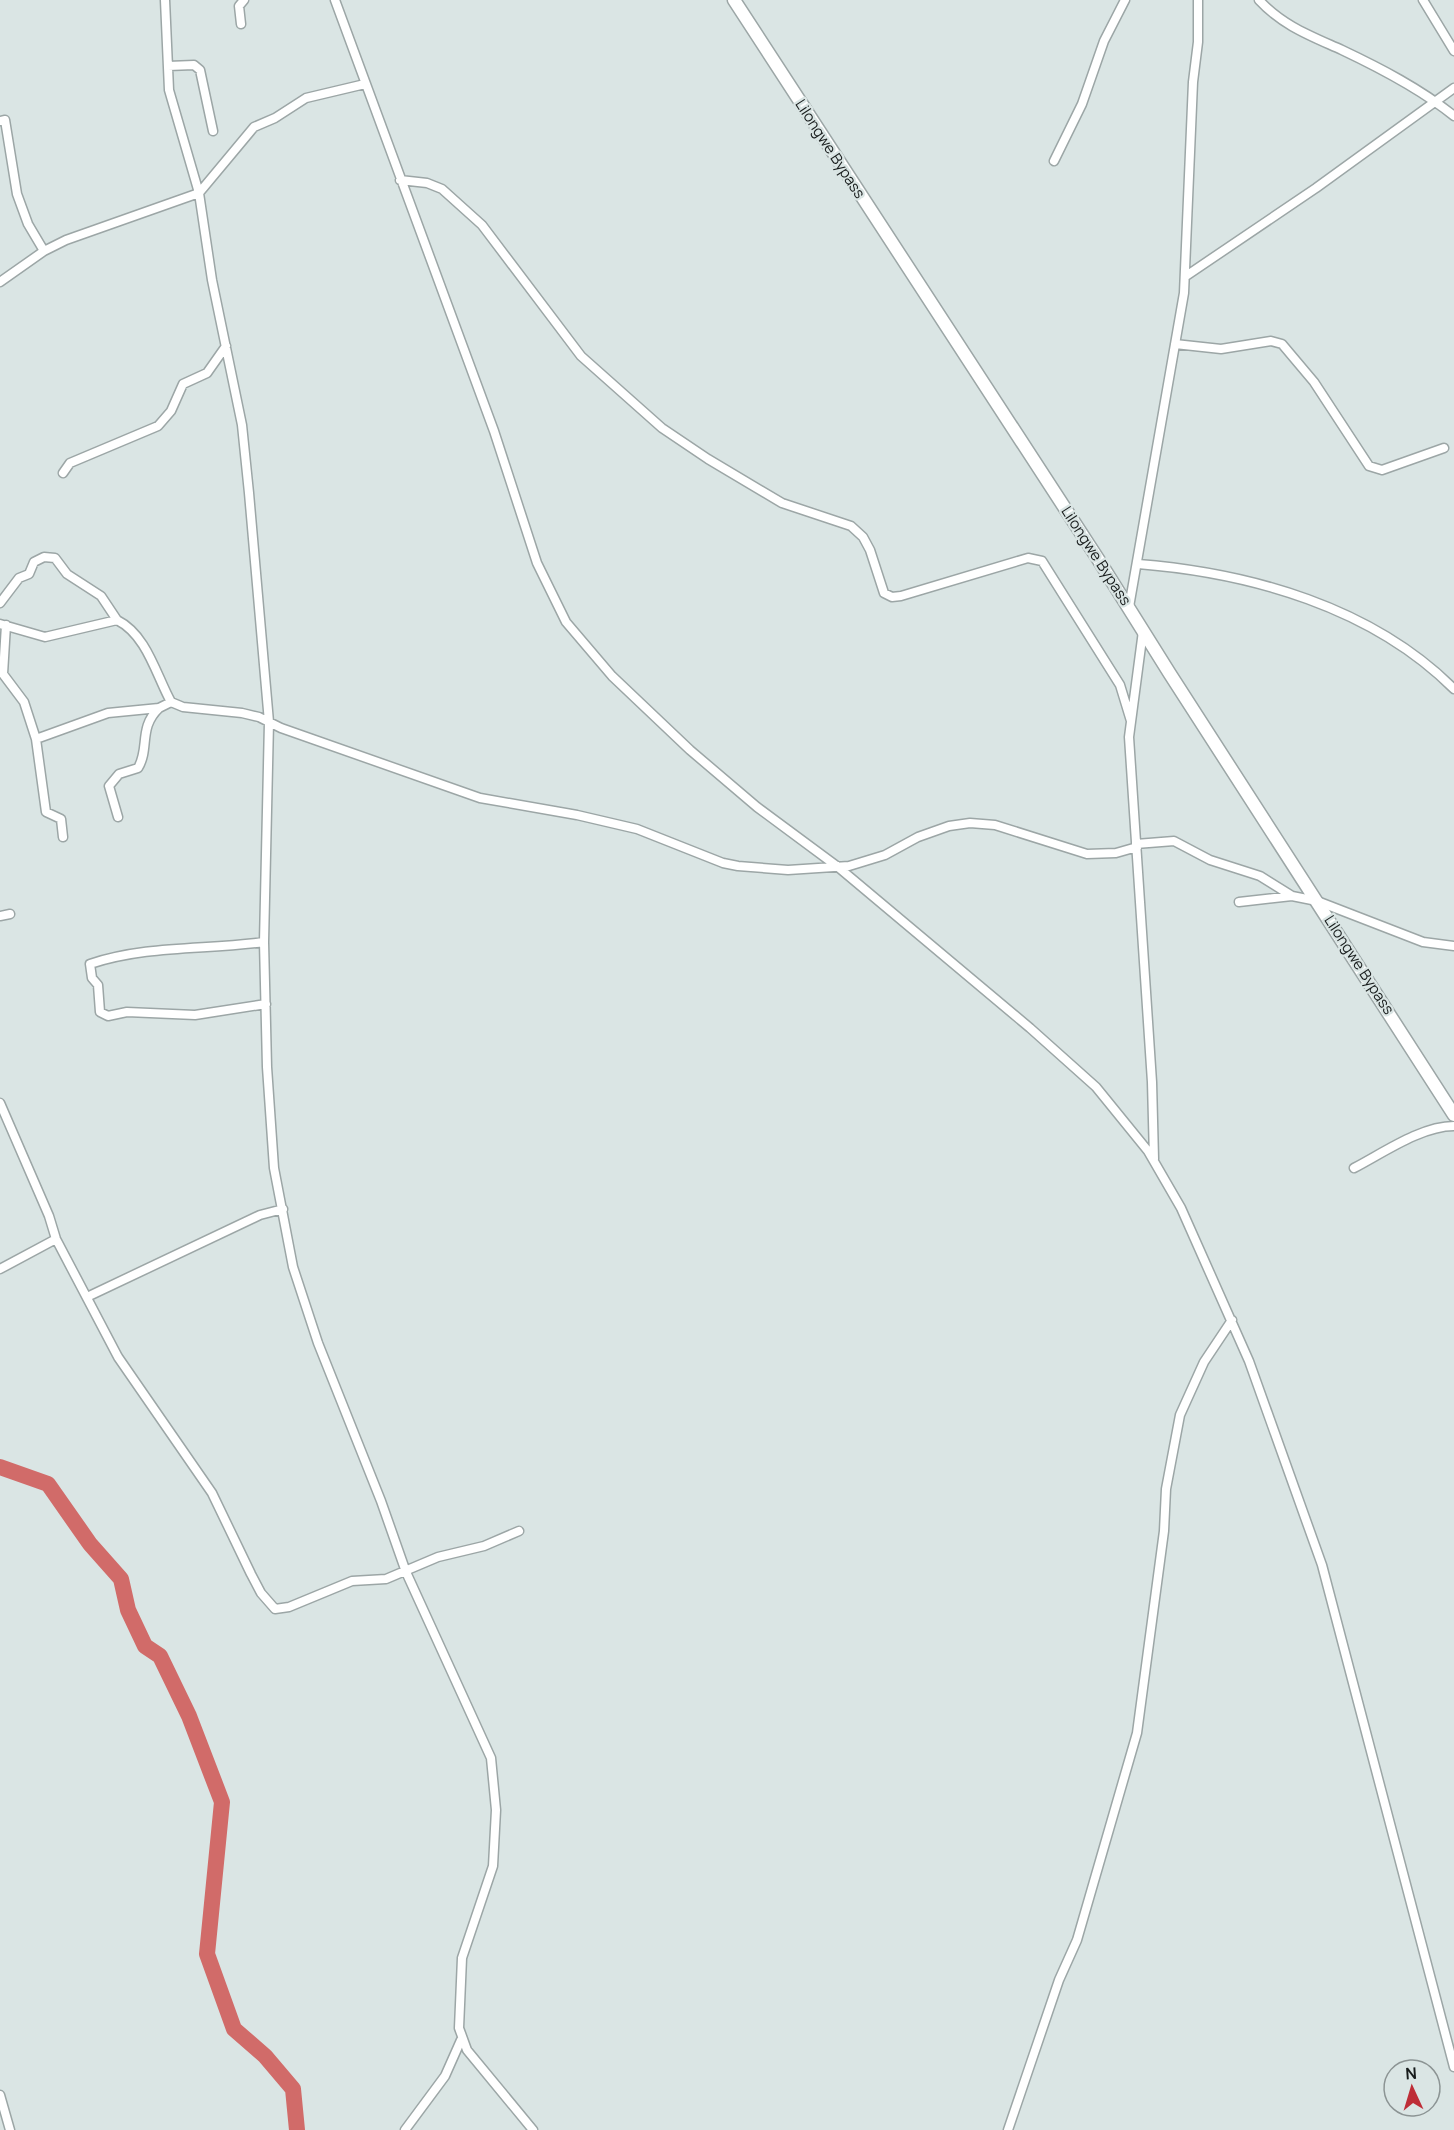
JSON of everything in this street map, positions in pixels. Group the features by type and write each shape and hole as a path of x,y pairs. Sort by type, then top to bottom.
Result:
{"main road":[{"name":"Lilongwe Bypass","path":"734,0 1129,607 1454,1115"}],"street":[{"path":"165,0 170,96 199,193 243,436 269,722 264,942 272,1148 293,1267 312,1326 381,1501 406,1572 484,1743 490,1758 494,1781 493,1866 462,1958 458,2014 461,2040 445,2076 405,2130"},
{"path":"241,24 239,6 244,0"},
{"path":"335,0 491,421 537,563 566,622 612,676 690,750 758,807 838,867 1030,1028 1095,1087 1154,1162 1180,1208 1232,1320 1329,1586 1454,2067"},
{"path":"1054,161 1082,104 1104,41 1125,0"},
{"path":"1129,607 1186,276 1190,140 1198,42 1198,0"},
{"path":"1259,0 1290,27 1342,51 1436,101 1454,116"},
{"path":"1423,0 1454,51"},
{"path":"168,66 194,65 200,70 213,131"},
{"path":"0,282 44,251 66,240 199,193 254,127 275,118 306,98 365,84"},
{"path":"1186,276 1316,188 1454,88"},
{"path":"0,121 5,120 13,175 22,209 44,251"},
{"path":"400,180 427,183 442,189 482,225 581,356 662,428 708,459 782,503 851,526 863,537 870,550 884,593 892,597 902,596 1028,558 1042,561 1120,685 1131,721"},
{"path":"1175,344 1221,349 1271,341 1282,344 1314,382 1369,466 1382,471 1444,448"},
{"path":"63,472 69,463 158,426 171,411 183,384 207,373 226,346"},
{"path":"0,603 19,578 29,574 34,562 44,557 55,558 67,574 101,596 117,620 125,624 149,653 171,702 183,707 260,717 480,798 577,815 637,829 723,863 788,870 838,867 885,855 918,837 959,824 995,825 1087,854 1116,853 1136,846 1174,841 1210,860 1260,876 1292,896"},
{"path":"1138,564 1211,573 1306,598 1389,637 1415,654 1454,689"},
{"path":"63,837 61,819 46,812 36,739 24,702 3,674 3,625 45,637 117,620"},
{"path":"1143,630 1129,737 1152,1082 1154,1162"},
{"path":"118,817 109,786 119,774 138,768 142,761 145,729 152,715 159,708 171,702"},
{"path":"36,739 108,713 159,708"},
{"path":"1239,902 1292,896 1317,901 1423,942 1454,946"},
{"path":"0,916 10,914"},
{"path":"264,942 195,946 116,956 90,964 92,978 98,985 100,1012 108,1016 127,1012 195,1015 266,1004"},
{"path":"0,1103 56,1239 118,1357 212,1492 251,1574 275,1609 290,1607 352,1581 386,1579 438,1557 484,1546 519,1531"},
{"path":"1354,1168 1414,1138 1443,1126 1454,1126"},
{"path":"87,1297 260,1215 283,1209"},
{"path":"0,1269 56,1239"},
{"path":"1008,2130 1059,1980 1077,1940 1091,1884 1137,1733 1164,1525 1166,1489 1180,1415 1204,1362 1232,1320"},
{"path":"461,2040 533,2130"},
{"path":"0,2096 10,2130"}],"waterway":[{"path":"0,1467 48,1484 90,1544 121,1579 128,1610 145,1646 160,1656 189,1716 222,1802 207,1954 234,2029 265,2056 293,2089 297,2130"}]}
